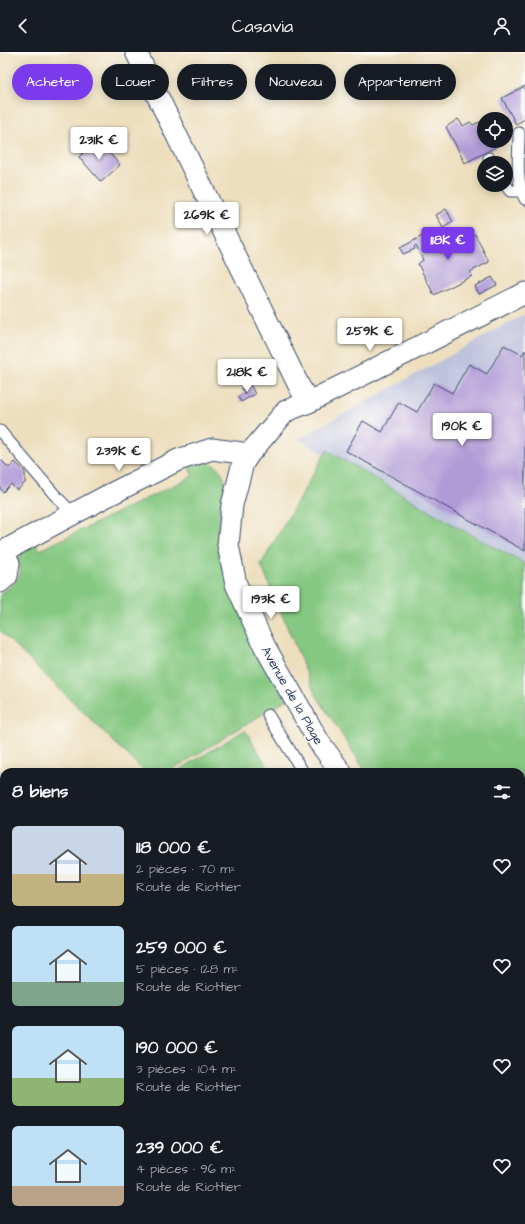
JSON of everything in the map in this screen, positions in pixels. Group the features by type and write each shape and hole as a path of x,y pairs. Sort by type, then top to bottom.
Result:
{"street":[{"path":"136,52 300,388 309,402"},
{"name":"Avenue de la Plage","path":"338,768 319,742 265,647 236,584 228,545 231,511 243,463 286,411 309,402 525,293"},
{"path":"0,582 7,576 9,563 1,552 178,460 212,449 249,454"}],"lane":[{"path":"519,133 519,181 523,195"},
{"path":"513,192 523,195"},
{"path":"0,431 54,494 74,514"},
{"path":"268,715 301,768"}],"shaded area":[{"path":"525,314 525,564 298,439"}],"green space":[{"path":"327,450 464,531 525,564 525,768 363,768 315,693 261,565"},
{"path":"204,461 218,468 222,473 225,481 219,524 221,554 286,700 175,768 141,768 0,631 0,594 16,581 20,572 18,562 22,552 34,541 40,550 193,476 188,465"},
{"path":"245,730 269,768 183,768"}],"building":[{"path":"525,86 525,119 516,124 513,118 513,112 510,112 502,98"},
{"path":"458,119 463,126 470,122 473,125 477,123 477,148 494,148 465,163 446,127"},
{"path":"97,139 120,165 101,182 79,157"},
{"path":"446,209 453,222 443,228 436,215"},
{"path":"428,233 440,253 475,234 489,262 470,272 472,276 434,295 418,264 423,260 416,245 414,247 415,249 403,254 400,248"},
{"path":"492,277 497,285 479,294 475,286"},
{"path":"504,345 522,355 525,350 525,551 346,451 363,421 382,432 399,402 417,412 434,383 452,393 469,364 487,374"},
{"path":"250,384 255,394 241,402 238,397 245,393 242,388"},
{"path":"0,459 9,468 15,462 25,472 25,483 17,490 11,484 3,492 0,488"}]}
